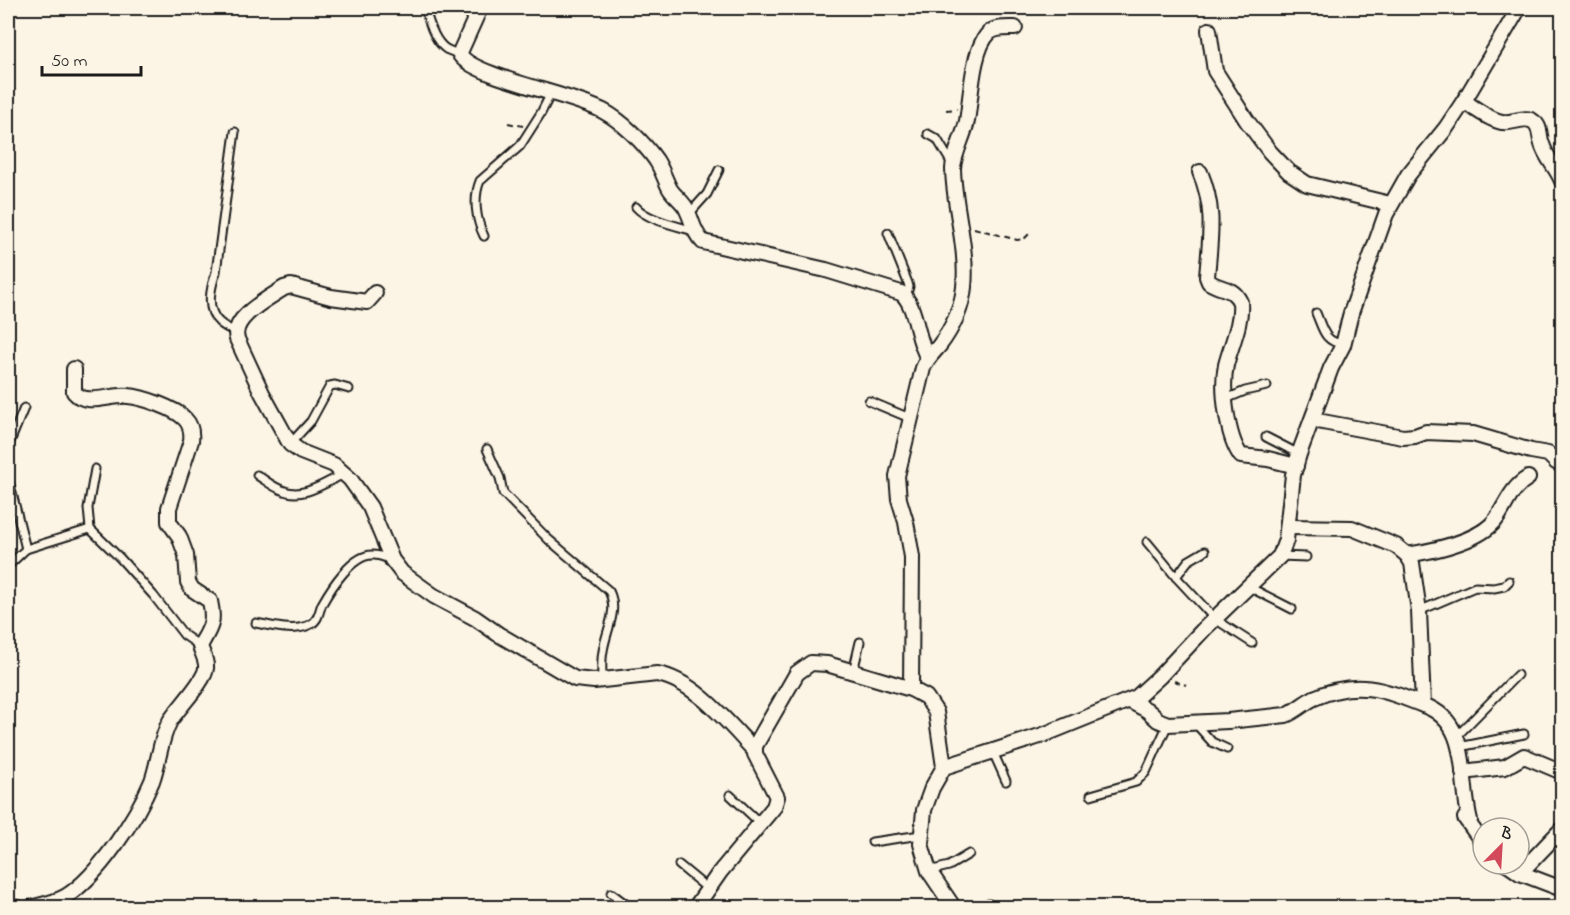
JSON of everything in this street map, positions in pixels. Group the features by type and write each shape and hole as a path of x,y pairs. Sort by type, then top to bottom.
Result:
{"street":[{"path":"480,8 460,55 465,61 484,71 602,111 632,132 656,161 676,198 687,208 694,231 703,242 826,270 890,288 906,296 923,350 928,358"},
{"path":"944,767 1043,735 1130,701 1160,676 1215,618 1280,556 1286,540 1293,475 1331,368 1343,345 1351,314 1390,204 1408,175 1446,128 1464,101 1519,8"},
{"path":"911,689 912,557 906,522 899,499 897,476 923,368 928,358 939,346 962,301 964,285 953,166 965,131 969,94 984,39 990,32 1015,28"},
{"path":"1209,30 1215,71 1247,121 1270,152 1289,172 1307,184 1390,204"},
{"path":"1464,101 1501,122 1529,120 1536,123 1539,127 1542,145 1556,166 1563,182"},
{"path":"1200,172 1209,193 1212,220 1209,282 1231,290 1240,302 1224,384 1231,435 1242,456 1298,460"},
{"path":"375,293 367,302 354,302 291,286 284,288 248,313 238,324 235,332 262,393 290,444 301,452 334,465 370,507 392,560 402,573 434,596 475,618 566,675 583,681 657,674 666,676 709,703 754,750 777,796 774,807 695,908"},
{"path":"30,908 64,897 85,882 141,806 152,780 170,721 205,673 206,660 200,646 211,627 213,618 210,601 192,589 188,582 184,548 168,518 169,508 191,441 192,432 186,420 180,414 149,401 129,396 104,397 96,400 80,398 74,392 74,369"},
{"path":"1312,420 1403,437 1426,432 1484,435 1531,451 1548,454 1562,461"},
{"path":"1407,555 1452,546 1491,525 1516,486 1528,477"},
{"path":"1288,527 1352,528 1396,546 1407,555 1412,563 1419,611 1423,705"},
{"path":"754,750 763,730 797,673 811,663 853,672 911,689 926,698 936,712 944,767 932,788 924,810 921,835 922,853 929,871 954,908"},
{"path":"1130,701 1168,724 1286,715 1314,698 1346,688 1362,686 1379,689 1432,708 1447,719 1458,742 1470,820 1465,818 1471,826"},
{"path":"1463,772 1505,767 1524,756 1563,772"},
{"path":"1531,862 1563,829"},
{"path":"1528,876 1563,889"},
{"path":"8,907 18,908"}],"lane":[{"path":"425,8 438,40 445,48 460,55"},
{"path":"484,236 478,224 477,188 480,181 520,146 551,93"},
{"path":"235,132 216,272 210,292 213,313 219,323 235,332"},
{"path":"928,134 937,139 953,166"},
{"path":"689,214 707,194 719,170"},
{"path":"636,207 640,213 694,231"},
{"path":"888,233 908,283 906,296"},
{"path":"1316,313 1326,337 1333,343 1343,345"},
{"path":"290,444 311,421 330,386 349,389"},
{"path":"1226,399 1245,391 1267,386"},
{"path":"869,401 912,419"},
{"path":"8,447 24,408"},
{"path":"1266,437 1298,460"},
{"path":"487,450 500,478 503,493 548,539 609,591 613,598 613,609 603,651 602,680"},
{"path":"95,469 88,508 90,529 153,595 184,635 200,646"},
{"path":"257,475 282,490 292,493 307,491 344,474"},
{"path":"8,477 26,549"},
{"path":"8,566 26,549 90,529"},
{"path":"1147,542 1215,618 1252,643"},
{"path":"1176,577 1188,561 1205,551"},
{"path":"256,623 290,628 309,625 317,618 327,595 347,568 372,554 392,560"},
{"path":"1280,556 1306,557"},
{"path":"1419,611 1475,587 1494,588 1504,586 1509,581"},
{"path":"1249,587 1292,609"},
{"path":"853,672 860,642"},
{"path":"1458,742 1517,675"},
{"path":"1195,723 1212,742 1227,749"},
{"path":"1091,795 1136,782 1146,772 1168,724"},
{"path":"1458,742 1524,734"},
{"path":"993,752 1006,781"},
{"path":"730,795 761,824"},
{"path":"872,842 921,835"},
{"path":"929,871 949,866 969,854"},
{"path":"679,865 708,889"},
{"path":"611,892 631,908"},
{"path":"963,908 989,904"}],"path":[{"path":"508,123 532,127"},
{"path":"960,228 987,230 1017,240 1024,239 1029,234"}]}
